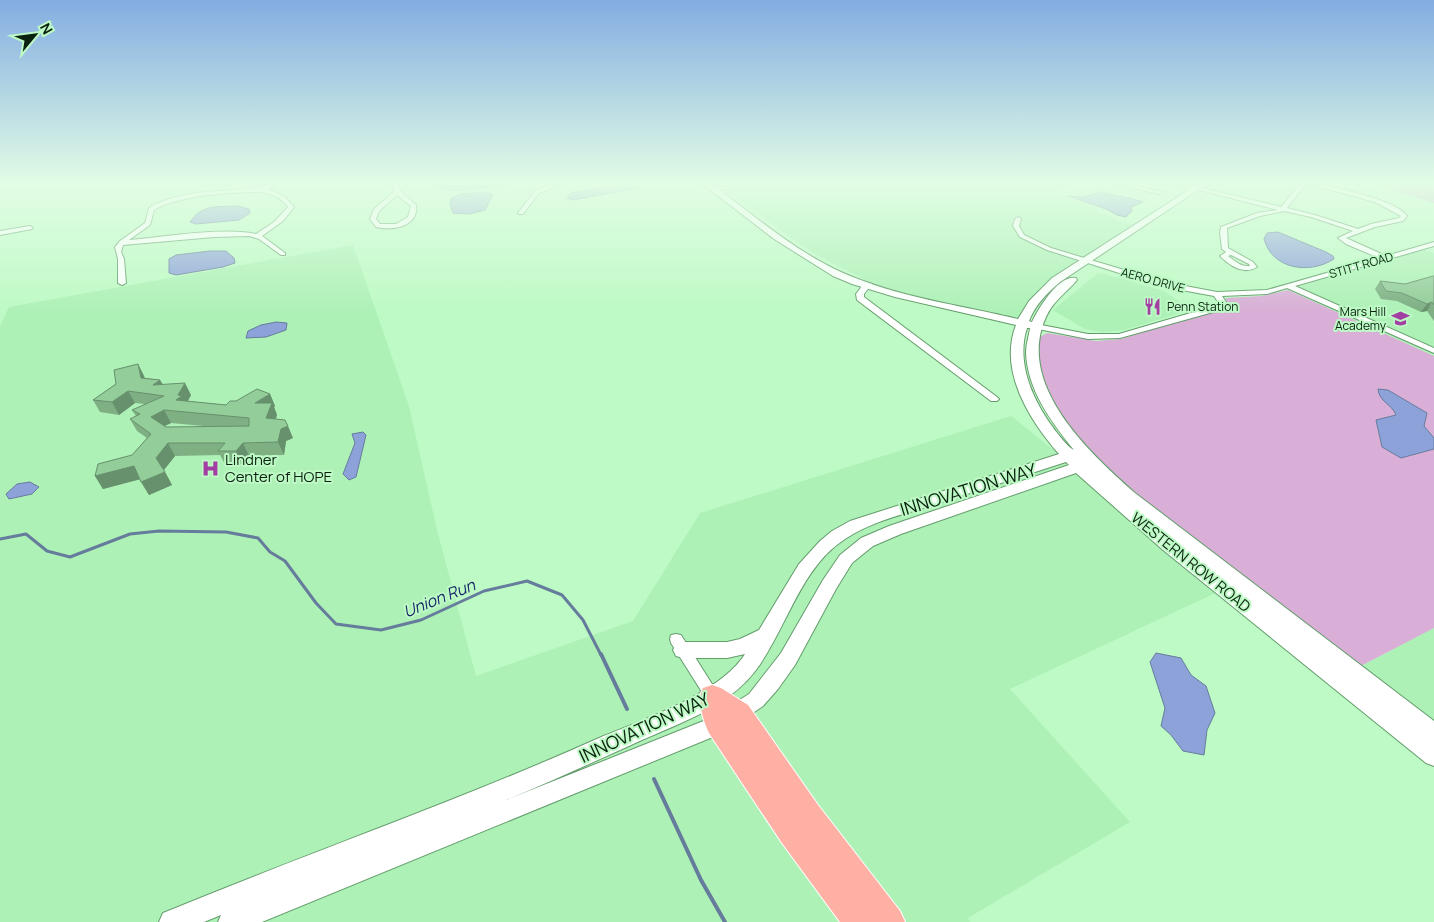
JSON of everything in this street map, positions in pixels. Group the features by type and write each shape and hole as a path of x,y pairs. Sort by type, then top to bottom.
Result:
{"highway":[{"path":"712,696 728,719 808,815 889,922"},
{"path":"728,719 792,833 860,922"}],"main road":[{"path":"766,225 804,255 857,282 917,300 1036,326"},
{"path":"1021,323 1026,312 1044,289 1143,225"},
{"name":"WESTERN ROW ROAD","path":"1152,225 1098,264 1062,286 1041,312 1031,348 1035,372 1052,412 1102,489 1168,545 1434,756"},
{"name":"WESTERN ROW ROAD","path":"1021,323 1018,338 1019,372 1027,394 1040,417 1081,459 1149,514 1434,733"},
{"name":"INNOVATION WAY","path":"172,922 541,775 695,706 712,696 739,675 766,636 806,570 826,545 850,528 895,511 1081,459"},
{"name":"INNOVATION WAY","path":"231,922 728,719 756,700 771,684 788,659 838,568 857,549 867,542 895,530 1081,459"},
{"path":"680,645 727,650 744,646 766,636"}],"street":[{"path":"122,283 121,259 118,252 121,243 147,225"},
{"path":"121,243 227,234 257,236 272,225"},
{"path":"377,225 386,228 402,225"},
{"name":"AERO DRIVE","path":"1016,225 1022,236 1041,246 1163,284 1217,294 1257,294 1288,286"},
{"path":"1229,225 1224,227 1222,233 1225,248 1230,253"},
{"path":"1341,225 1359,231"},
{"path":"1373,225 1343,237 1341,240 1386,258"},
{"path":"0,233 30,228"},
{"path":"257,236 283,254"},
{"name":"STITT ROAD","path":"1288,286 1432,245"},
{"path":"868,284 860,294 860,298 994,399"},
{"path":"1288,286 1434,351"},
{"path":"1036,326 1085,336 1109,338 1214,309 1221,306 1222,302 1217,294"},
{"path":"680,645 712,696"}],"shaded area":[{"path":"773,225 1129,225 1136,228 1056,280 1021,323 956,309 868,284 862,278 811,252"},
{"path":"353,245 409,406 437,530 476,676 633,621 700,513 1011,416 1050,447 1068,457 1224,589 1010,689 1130,822 968,918 970,922 0,922 0,326 9,307"},
{"name":"Mars Hill Academy","path":"1420,248 1434,253 1434,356 1288,290 1295,287 1291,285"},
{"path":"1102,273 1164,291 1191,310 1124,330 1103,332 1085,329 1053,310 1097,274"},
{"path":"1288,290 1434,356 1434,628 1359,667 1117,479 1075,436 1052,403 1039,370 1036,339 1047,333 1096,341 1121,339 1227,306 1226,298 1261,296"},
{"path":"1434,628 1434,733 1352,671"}],"water":[{"path":"1278,232 1326,252 1333,256 1334,259 1314,267 1303,268 1283,263 1268,249 1264,239 1267,233"},
{"path":"226,251 234,258 235,263 223,267 176,275 169,273 169,259 176,255"},
{"path":"276,322 287,323 286,330 266,337 246,338 248,331 261,325"},
{"path":"1378,389 1388,390 1427,413 1424,426 1434,438 1434,449 1401,458 1382,447 1376,420 1396,415 1392,408 1383,400"},
{"path":"363,432 366,435 356,477 349,480 343,474 355,443 352,434"},
{"path":"30,482 39,487 32,494 9,499 6,494 17,484"},
{"path":"1156,653 1181,658 1191,675 1206,686 1215,713 1207,730 1204,755 1183,751 1171,735 1161,726 1165,708 1150,662"}],"building":[{"path":"1434,276 1434,305 1432,302 1427,304 1402,293 1386,291 1380,281 1405,284"},
{"path":"138,364 141,378 160,380 153,385 185,383 178,395 182,396 176,400 226,405 230,401 236,401 257,389 270,394 255,403 272,403 266,418 285,420 288,426 281,429 278,442 243,443 236,451 218,451 225,443 168,443 156,458 165,472 141,482 134,466 95,476 98,464 132,455 151,434 130,419 140,414 132,410 164,396 128,391 112,402 93,400 116,384 114,370","holes":["164,410 249,418 249,426 166,427 151,417"]}],"waterway":[{"name":"Union Run","path":"0,539 26,534 47,551 70,557 130,534 159,531 226,532 258,538 270,552 285,561 316,603 336,624 381,630 421,620 484,591 527,581 562,595 583,620 601,655"},
{"name":"Union Run","path":"601,654 627,709"},
{"name":"Union Run","path":"654,779 701,880 725,922"}],"place":[{"name":"Penn Station","path":"1153,306"},
{"name":"Mars Hill Academy","path":"1400,318"},
{"name":"Lindner Center of HOPE","path":"211,468"}]}
